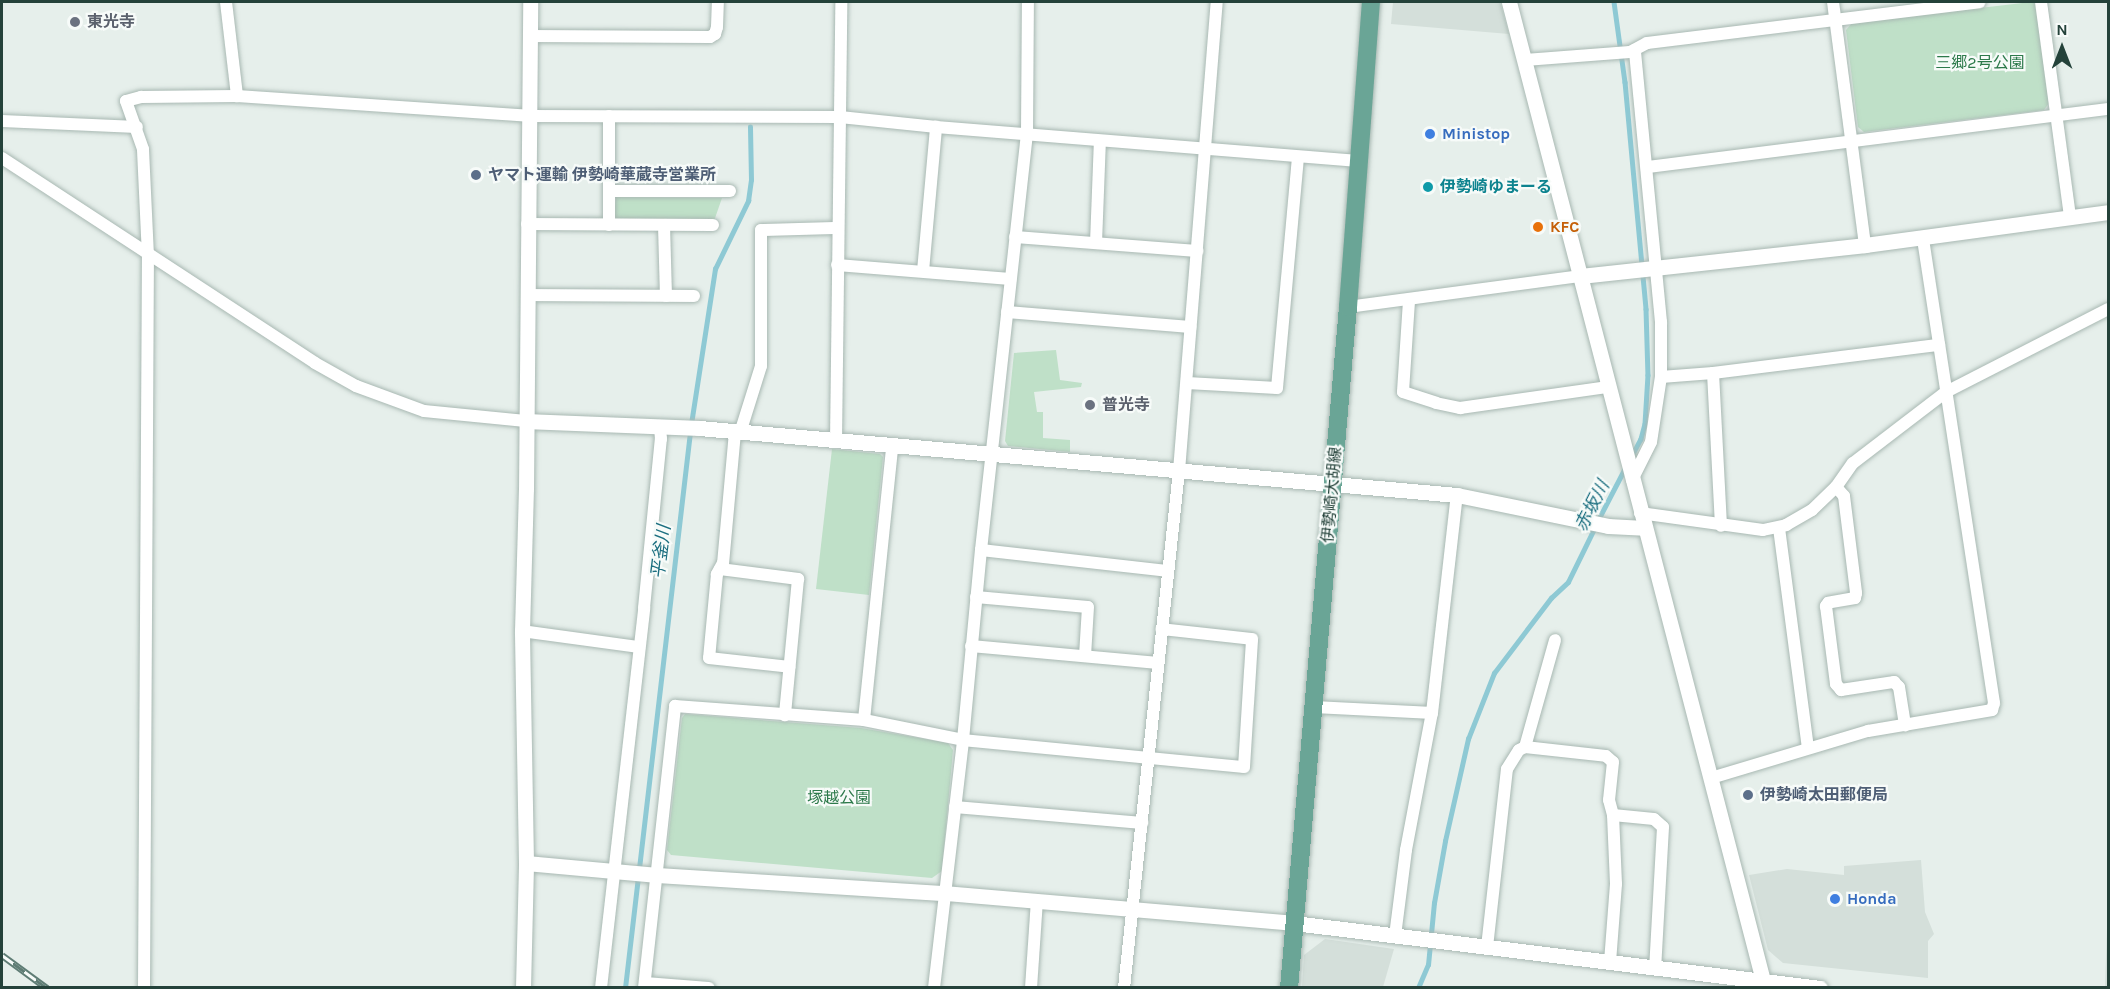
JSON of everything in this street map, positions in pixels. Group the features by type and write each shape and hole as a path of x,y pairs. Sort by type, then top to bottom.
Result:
{"main road":[{"name":"伊勢崎大胡線","path":"1289,987 1315,707 1371,2"}],"street":[{"path":"226,2 237,96"},
{"path":"523,987 526,863 522,631 530,2"},
{"path":"529,36 710,38 715,34 717,27 718,2"},
{"path":"836,442 841,2"},
{"path":"934,987 963,740 976,597 1027,133 1028,2"},
{"path":"1124,987 1179,471 1216,2"},
{"path":"1509,2 1581,276 1607,387 1764,984"},
{"path":"1833,2 1865,245"},
{"path":"1525,60 1635,50 1647,43 1937,4 1978,2"},
{"path":"2041,2 2070,217"},
{"path":"1632,480 1651,442 1661,377 1661,322 1653,268 1648,166 1635,50"},
{"path":"144,987 148,255 143,149 126,101 141,98 237,96 528,116 840,117 1206,150 1359,160"},
{"path":"1648,166 2109,109"},
{"path":"609,116 609,225"},
{"path":"2,121 137,127"},
{"path":"924,271 936,127"},
{"path":"1096,243 1101,141"},
{"path":"1186,383 1277,388 1298,157"},
{"path":"2,158 315,363 364,390 424,411 526,421 699,428 892,447 1457,495 1608,526 1642,520 1763,530 1779,528 1812,510 1836,487 1853,463 1946,392 2109,309"},
{"path":"609,191 730,191"},
{"path":"1348,307 1409,301 1581,276 1865,245 2109,212"},
{"path":"527,224 713,225"},
{"path":"664,225 666,296"},
{"path":"790,667 709,658 717,574 723,563 737,432 761,366 761,230 837,228"},
{"path":"1015,237 1197,251"},
{"path":"1711,778 1868,731 1992,710 1994,703 1923,237"},
{"path":"837,265 1010,279"},
{"path":"527,295 694,296"},
{"path":"1409,301 1403,392 1460,408 1607,387"},
{"path":"1007,312 1190,327"},
{"path":"1661,377 1713,373 1939,345"},
{"path":"1713,373 1721,526"},
{"path":"601,987 619,871 661,439 667,427"},
{"path":"864,720 892,447"},
{"path":"1836,487 1844,496 1856,593 1855,598 1828,603 1826,606 1836,684 1841,690 1894,682 1899,687 1905,726"},
{"path":"1395,936 1406,850 1432,713 1457,495"},
{"path":"1779,528 1808,748"},
{"path":"981,550 1167,571"},
{"path":"720,569 798,579 785,716"},
{"path":"976,597 1088,607 1084,656"},
{"path":"710,987 644,985 654,874 675,706 785,716 864,720 963,740 1244,767 1252,639 1162,629"},
{"path":"522,631 639,647"},
{"path":"1525,747 1555,640"},
{"path":"972,646 1158,663"},
{"path":"1315,707 1432,713"},
{"path":"1487,947 1507,769 1519,750 1525,747 1606,756 1613,762 1609,800 1613,815 1616,884 1610,963"},
{"path":"955,807 1143,824"},
{"path":"1613,815 1654,819 1663,827 1655,968"},
{"path":"526,863 654,874 945,893 1294,923 1655,968 1764,984 1820,987"},
{"path":"1031,987 1037,901"}],"shaded area":[{"path":"1393,2 1500,2 1509,34 1391,24"},
{"path":"1921,860 1925,912 1934,934 1928,941 1928,978 1783,963 1768,950 1749,875 1787,869 1844,875 1844,866"},
{"path":"2108,929 2108,988 2105,987"},
{"path":"1325,939 1394,949 1383,987 1302,987 1304,955"}],"green space":[{"name":"三郷2号公園","path":"2031,2 2036,4 2049,103 2044,110 1864,132 1858,127 1846,30 1852,23"},
{"path":"616,197 722,198 714,221 619,220 614,216"},
{"path":"1056,350 1060,380 1082,383 1081,387 1034,392 1037,412 1043,412 1043,438 1070,440 1070,452 1008,446 1005,441 1014,353"},
{"path":"832,449 880,454 883,457 869,595 816,589"},
{"name":"塚越公園","path":"685,714 861,728 948,743 953,750 942,871 932,878 671,855 667,850 682,718"}],"waterway":[{"name":"赤坂川","path":"1614,2 1625,82 1646,309 1648,375 1645,424 1641,439 1632,456"},
{"name":"平釜川","path":"691,424 715,269 748,201 751,180 750,127"},
{"name":"平釜川","path":"625,988 690,432"},
{"name":"赤坂川","path":"1598,520 1626,466"},
{"name":"赤坂川","path":"1418,988 1428,965 1434,903 1445,841 1468,739 1494,673 1551,598 1568,582 1595,527"}],"railway":[{"path":"2,955 47,988"}],"place":[{"name":"東光寺","path":"75,22"},
{"name":"Ministop","path":"1430,134"},
{"name":"ヤマト運輸 伊勢崎華蔵寺営業所","path":"476,175"},
{"name":"伊勢崎ゆまーる","path":"1428,187"},
{"name":"KFC","path":"1538,227"},
{"name":"普光寺","path":"1090,405"},
{"name":"伊勢崎太田郵便局","path":"1748,795"},
{"name":"Honda","path":"1835,899"}]}
